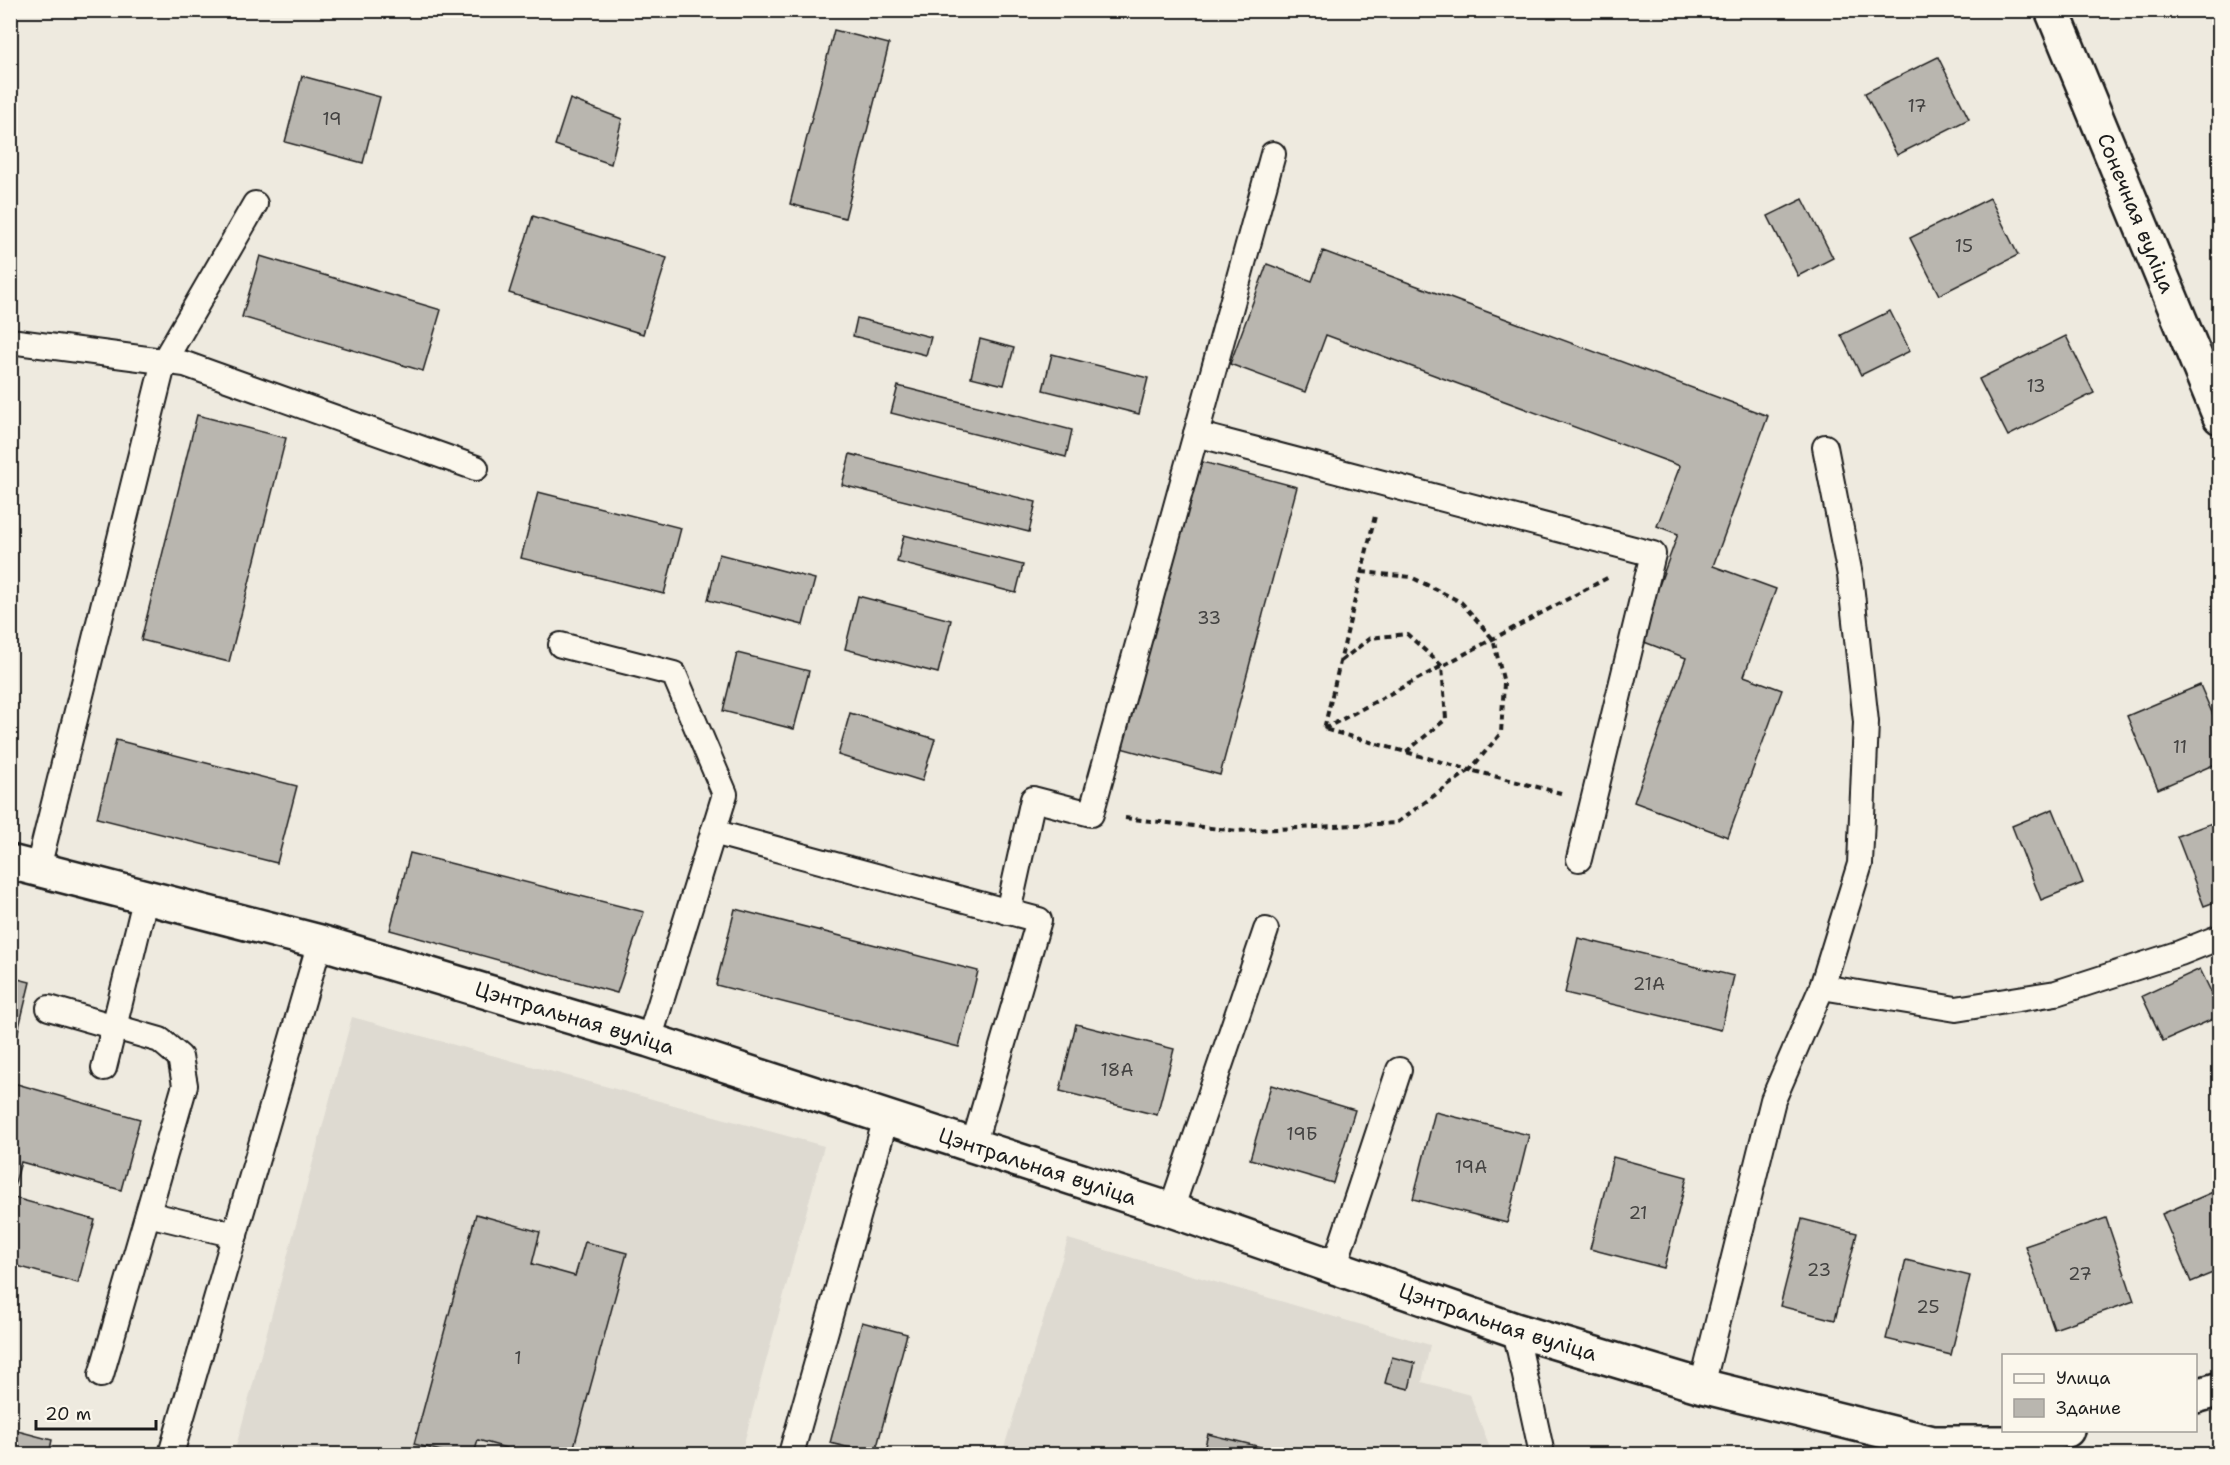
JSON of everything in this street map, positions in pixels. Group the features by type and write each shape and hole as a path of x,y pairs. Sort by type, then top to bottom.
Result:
{"street":[{"name":"Сонечная вуліца","path":"2052,10 2220,417"},
{"name":"Цэнтральная вуліца","path":"24,865 320,942 649,1040 1171,1210 1515,1330 1702,1386 1933,1443 2016,1443 2063,1432"},
{"path":"2197,1396 2220,1389"}],"lane":[{"path":"1008,912 1033,799 1091,814 1273,154"},
{"path":"24,865 164,361 255,204"},
{"path":"10,341 185,364 476,468"},
{"path":"1196,434 1653,554 1579,858"},
{"path":"1702,1386 1773,1100 1822,987 1860,864 1866,722 1850,575 1825,447"},
{"path":"561,645 674,674 724,794 649,1040"},
{"path":"713,831 1039,920 973,1146"},
{"path":"105,1068 146,896"},
{"path":"1171,1210 1266,930"},
{"path":"1822,987 1956,1009 2056,993 2180,953 2220,937"},
{"path":"171,1455 320,942"},
{"path":"49,1008 160,1040 180,1057 185,1085 101,1375"},
{"path":"1334,1267 1399,1070"},
{"path":"791,1455 886,1118"},
{"path":"148,1214 235,1235"},
{"path":"1515,1330 1542,1455"}],"path":[{"path":"1324,729 1383,483"},
{"path":"1324,729 1653,554"},
{"path":"1091,814 1237,831 1396,823 1470,770 1500,734 1504,683 1493,639 1461,602 1411,577 1362,572"},
{"path":"1340,663 1370,638 1407,634 1442,666 1446,719 1406,752"},
{"path":"1324,729 1470,770 1593,801"}],"shaded area":[{"path":"352,1017 824,1146 741,1454 234,1454"},
{"path":"1068,1239 1430,1345 1422,1382 1470,1395 1492,1454 1002,1454"}],"building":[{"path":"834,30 889,44 845,218 790,204"},
{"path":"1938,57 1969,119 1897,155 1865,93"},
{"path":"302,76 380,97 363,163 285,142"},
{"path":"570,99 622,119 611,164 555,145"},
{"path":"1990,198 2018,255 1939,295 1910,238"},
{"path":"1803,199 1833,258 1798,276 1768,216"},
{"path":"533,216 667,258 643,334 509,293"},
{"path":"1323,251 1768,416 1713,566 1776,589 1744,676 1782,690 1728,837 1634,802 1686,658 1639,640 1678,534 1657,526 1680,466 1326,335 1305,392 1230,364 1267,264 1312,281"},
{"path":"260,256 441,310 423,371 242,317"},
{"path":"1890,311 1910,351 1861,375 1841,335"},
{"path":"857,318 931,337 926,355 853,336"},
{"path":"2066,336 2094,393 2008,436 1979,379"},
{"path":"980,339 1014,348 1004,385 971,377"},
{"path":"1052,354 1148,378 1139,414 1043,390"},
{"path":"898,386 1072,430 1066,457 891,413"},
{"path":"197,415 286,438 229,662 141,640"},
{"path":"850,454 1036,502 1029,532 842,485"},
{"path":"1199,461 1297,487 1220,775 1121,748"},
{"path":"538,492 681,528 664,594 521,558"},
{"path":"904,535 1023,565 1016,593 897,562"},
{"path":"719,554 815,579 803,625 708,600"},
{"path":"858,596 951,620 938,673 845,649"},
{"path":"737,653 809,671 794,729 723,711"},
{"path":"2200,685 2220,731 2220,762 2158,789 2127,716"},
{"path":"850,713 935,739 922,781 838,755"},
{"path":"116,740 297,786 277,863 97,818"},
{"path":"2053,809 2083,883 2041,900 2012,826"},
{"path":"2220,820 2220,900 2204,906 2177,836"},
{"path":"410,853 644,912 617,993 390,930"},
{"path":"735,909 978,971 959,1047 716,985"},
{"path":"1578,938 1734,976 1721,1030 1565,993"},
{"path":"2200,969 2220,1010 2220,1016 2163,1041 2142,996"},
{"path":"10,977 30,982 13,1052 10,1052"},
{"path":"1076,1024 1174,1049 1157,1115 1060,1091"},
{"path":"10,1082 140,1119 121,1190 21,1162 11,1197 95,1220 78,1283 10,1264"},
{"path":"1271,1085 1355,1110 1333,1183 1250,1159"},
{"path":"1435,1112 1529,1135 1507,1223 1413,1199"},
{"path":"1613,1157 1687,1177 1664,1268 1590,1249"},
{"path":"2220,1189 2220,1270 2191,1282 2162,1214"},
{"path":"476,1214 540,1232 532,1264 575,1276 585,1242 627,1253 572,1454 512,1454 513,1450 478,1440 474,1454 452,1454 414,1444"},
{"path":"2106,1218 2134,1301 2054,1329 2025,1246"},
{"path":"1802,1219 1857,1233 1835,1320 1780,1306"},
{"path":"1906,1260 1970,1276 1951,1355 1886,1339"},
{"path":"862,1322 907,1334 875,1454 830,1443"},
{"path":"1392,1357 1415,1363 1409,1389 1385,1383"},
{"path":"10,1429 52,1440 49,1454 10,1454"},
{"path":"1208,1434 1289,1454 1203,1454"}]}
